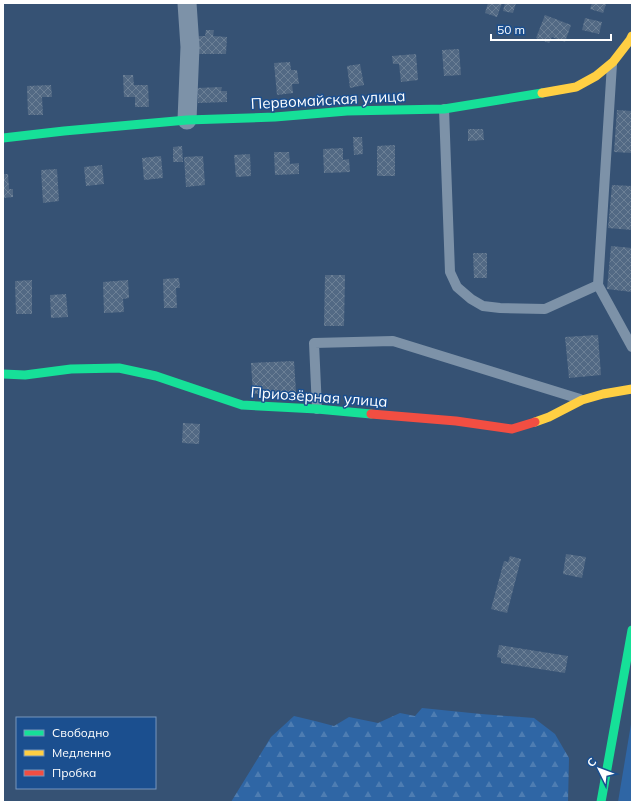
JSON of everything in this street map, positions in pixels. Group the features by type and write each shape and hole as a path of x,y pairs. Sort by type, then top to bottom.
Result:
{"street":[{"path":"187,3 190,47 188,120"},
{"name":"Первомайская улица","path":"3,138 188,120 275,117 347,111 444,109 576,86 596,76 613,62 632,36"},
{"name":"Приозёрная улица","path":"3,374 25,375 72,369 119,368 156,376 242,406 317,409 456,421 512,429 549,417 582,400 603,394 632,389"},
{"path":"601,802 632,630"}],"lane":[{"path":"613,62 598,285 632,346"},
{"path":"444,109 450,272 457,288 483,306 545,309 598,285"},
{"path":"317,409 314,343 393,341 582,400"}],"green space":[{"path":"422,708 534,718 555,734 569,758 568,802 231,802 271,737 294,716 334,726 349,717 378,723 400,713 415,716"},
{"path":"632,718 631,802 618,802"}],"building":[{"path":"488,3 502,3 497,17 485,13"},
{"path":"505,3 516,3 513,13 503,11"},
{"path":"592,3 606,4 603,13 590,9"},
{"path":"545,15 571,25 565,42 552,37 549,43 536,38"},
{"path":"585,18 602,22 599,34 582,30"},
{"path":"206,30 214,30 213,36 227,37 226,54 199,54 199,36 205,36"},
{"path":"459,49 461,75 444,76 442,50"},
{"path":"416,54 418,80 401,82 399,64 393,64 392,56"},
{"path":"290,62 291,70 297,70 299,84 292,84 293,93 277,95 274,63"},
{"path":"360,64 364,85 350,88 347,66"},
{"path":"123,75 133,75 134,85 148,85 149,107 135,107 135,97 124,97"},
{"path":"51,85 52,97 42,97 43,115 28,115 27,86"},
{"path":"222,87 221,91 227,91 227,102 198,103 197,88"},
{"path":"617,110 632,111 632,153 614,152"},
{"path":"468,129 483,129 484,140 468,141"},
{"path":"353,137 362,137 363,154 354,155"},
{"path":"395,145 395,176 377,176 377,146"},
{"path":"182,146 183,162 173,162 173,147"},
{"path":"343,148 343,160 349,159 350,172 324,173 323,149"},
{"path":"274,152 289,152 290,164 299,163 299,174 275,175"},
{"path":"250,154 251,176 236,177 234,155"},
{"path":"161,156 163,178 144,180 142,158"},
{"path":"203,156 205,185 186,187 184,157"},
{"path":"102,165 104,184 86,186 84,167"},
{"path":"57,169 59,201 43,203 41,170"},
{"path":"3,174 8,174 9,189 13,189 13,197 3,198"},
{"path":"612,185 632,186 632,230 608,228"},
{"path":"611,246 632,248 632,292 607,289"},
{"path":"473,253 487,253 487,278 474,278"},
{"path":"325,275 345,275 344,326 324,326"},
{"path":"179,278 180,288 176,288 177,308 164,308 163,279"},
{"path":"32,280 32,314 16,314 15,281"},
{"path":"128,280 129,298 123,299 124,312 104,313 103,282"},
{"path":"66,294 68,317 51,318 50,295"},
{"path":"598,335 601,375 569,378 565,337"},
{"path":"294,361 296,392 253,394 251,363"},
{"path":"183,423 200,424 199,444 182,443"},
{"path":"566,554 586,557 582,578 563,574"},
{"path":"510,556 521,559 507,613 491,609 504,561 508,562"},
{"path":"499,645 568,656 565,673 501,663 501,658 497,657"}],"traffic: fast":[{"path":"3,138 187,120 275,117 347,111 444,109 542,93"},
{"path":"3,374 25,375 71,369 119,368 156,376 242,405 317,409 371,414"},
{"path":"601,802 632,630"}],"traffic: slow":[{"path":"542,93 576,87 596,76 613,62 632,36"},
{"path":"535,422 549,417 582,400 603,394 632,389"}],"traffic: jam":[{"path":"371,414 456,421 512,429 535,422"}]}
